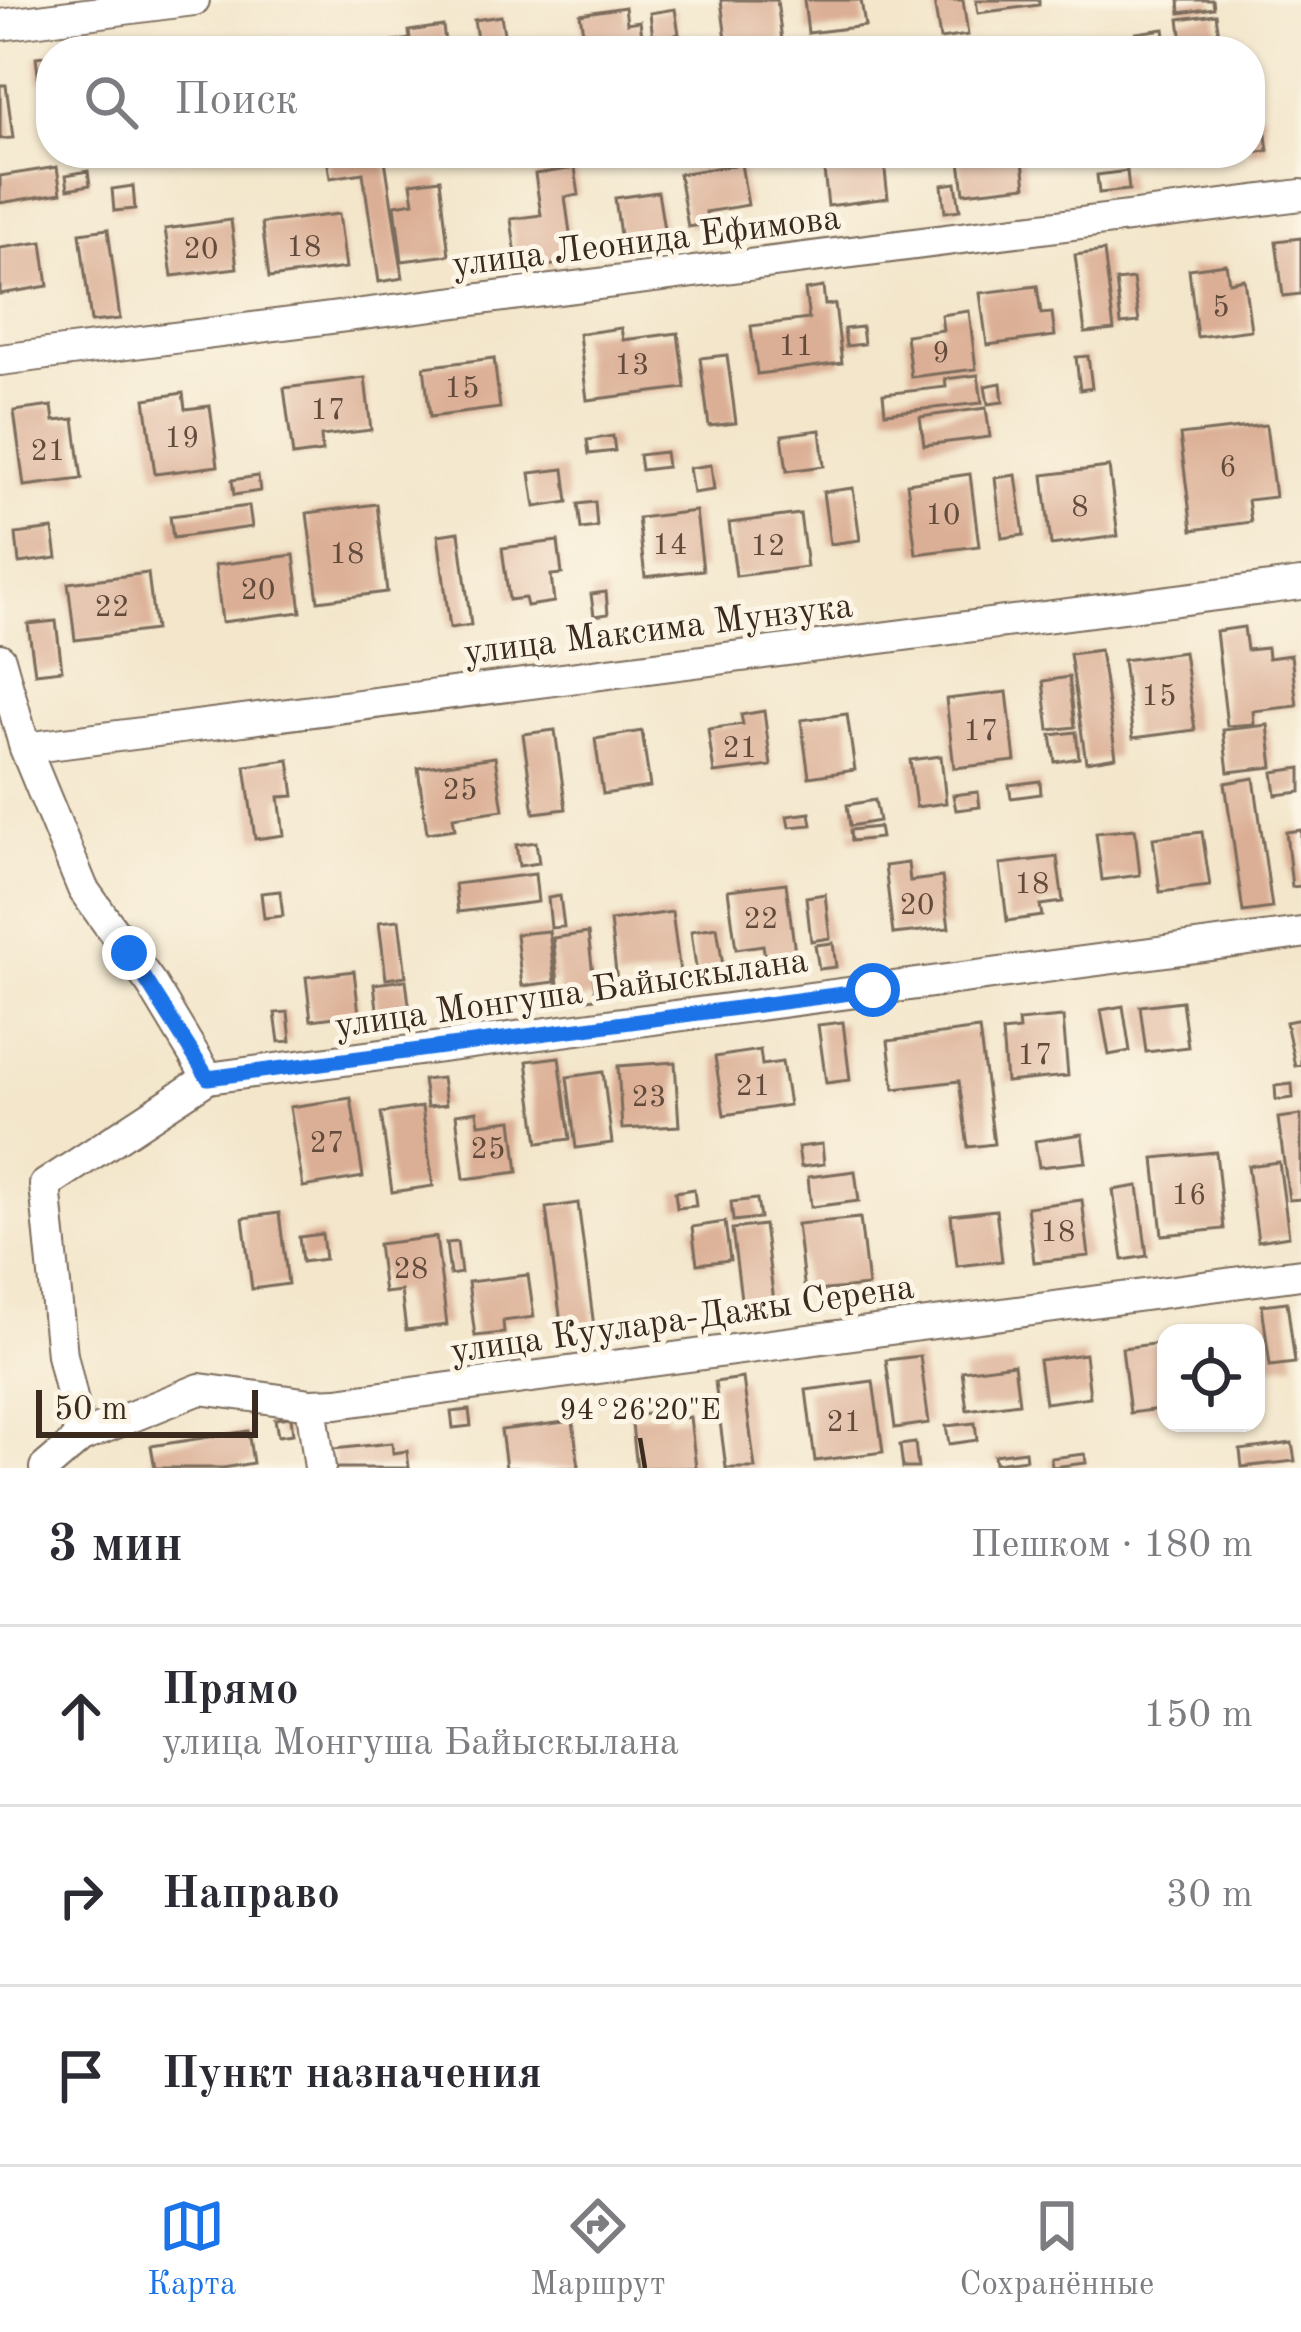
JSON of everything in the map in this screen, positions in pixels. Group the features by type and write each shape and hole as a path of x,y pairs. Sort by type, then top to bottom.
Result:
{"street":[{"path":"0,25 194,0"},
{"name":"улица Леонида Ефимова","path":"0,361 1301,195"},
{"name":"улица Максима Мунзука","path":"25,748 1301,584"},
{"path":"0,658 25,748 83,889 152,985 208,1078 45,1185 62,1354 81,1437"},
{"name":"улица Монгуша Байыскылана","path":"208,1078 1301,933"},
{"name":"улица Куулара-Дажы Серена","path":"45,1468 81,1437 200,1389 311,1404 1301,1274"},
{"path":"311,1404 320,1468"}],"building":[{"path":"721,0 777,0 781,36 726,36"},
{"path":"804,0 861,0 865,26 808,33"},
{"path":"934,0 963,0 968,35 940,36"},
{"path":"976,0 1039,0 1039,5 978,13"},
{"path":"1179,0 1213,0 1214,8 1180,13"},
{"path":"625,7 627,23 640,21 642,36 584,36 580,14"},
{"path":"675,9 679,34 653,36 650,13"},
{"path":"1216,14 1219,36 1181,36 1179,19"},
{"path":"501,16 504,36 477,36 474,20"},
{"path":"443,26 444,36 410,36 409,31"},
{"path":"1164,29 1165,36 1136,36"},
{"path":"0,85 6,85 13,138 0,139"},
{"path":"57,168 61,193 0,203 0,176"},
{"path":"328,168 386,168 403,278 379,282 363,173 330,178"},
{"path":"575,168 579,195 565,197 574,262 518,270 511,219 541,215 535,174"},
{"path":"742,168 748,205 706,212 708,224 688,227 679,174"},
{"path":"824,168 885,168 888,198 828,206"},
{"path":"961,168 1024,168 1026,186 964,193"},
{"path":"88,171 90,185 68,189 66,175"},
{"path":"1127,171 1129,190 1099,193 1097,175"},
{"path":"440,179 449,255 402,261 395,205 414,202 411,183"},
{"path":"956,183 960,210 945,212 942,185"},
{"path":"133,186 135,209 114,211 112,189"},
{"path":"658,192 665,236 621,243 615,198"},
{"path":"339,214 346,268 269,278 262,223"},
{"path":"231,220 237,268 172,276 165,229"},
{"path":"108,229 120,319 91,322 80,233"},
{"path":"1301,238 1301,294 1283,296 1276,241"},
{"path":"42,242 48,286 0,294 0,248"},
{"path":"1104,251 1114,330 1085,333 1075,255"},
{"path":"1226,264 1229,282 1244,279 1251,330 1197,337 1189,269"},
{"path":"1133,279 1139,322 1121,324 1116,281"},
{"path":"1037,286 1041,314 1052,313 1055,336 987,345 980,293"},
{"path":"823,287 825,305 835,304 842,363 757,374 751,326 809,319 805,290"},
{"path":"969,311 976,369 911,377 906,335 943,330 941,315"},
{"path":"862,327 864,344 846,346 844,329"},
{"path":"621,328 623,340 678,333 685,388 587,400 579,334"},
{"path":"727,355 736,423 709,426 700,358"},
{"path":"1088,356 1092,388 1080,390 1076,357"},
{"path":"494,358 500,408 430,417 424,367"},
{"path":"978,375 982,403 885,413 883,394 946,387 945,379"},
{"path":"365,378 371,430 321,436 322,452 293,456 284,388"},
{"path":"1001,383 1003,402 988,404 985,386"},
{"path":"183,393 185,409 210,406 218,466 155,474 145,399"},
{"path":"52,406 54,421 74,419 82,479 24,486 14,411"},
{"path":"986,408 990,437 924,445 920,417"},
{"path":"1266,425 1275,497 1248,500 1251,522 1192,530 1180,435"},
{"path":"820,430 824,466 787,471 782,435"},
{"path":"613,436 615,451 589,454 587,440"},
{"path":"665,452 667,467 641,470 639,455"},
{"path":"711,465 714,490 693,493 689,468"},
{"path":"1109,467 1118,536 1051,545 1043,475"},
{"path":"564,469 568,502 535,507 530,473"},
{"path":"970,474 979,546 916,554 907,483"},
{"path":"1016,475 1024,535 1002,538 995,478"},
{"path":"258,476 260,491 234,495 232,480"},
{"path":"853,488 860,540 830,544 823,492"},
{"path":"595,502 597,527 581,529 578,504"},
{"path":"377,504 387,592 318,601 307,513"},
{"path":"249,506 252,527 173,538 170,516"},
{"path":"696,511 703,570 645,577 638,518"},
{"path":"800,514 807,567 736,576 729,523"},
{"path":"53,529 57,558 19,563 16,534"},
{"path":"459,532 471,625 450,628 438,535"},
{"path":"558,541 562,574 551,575 554,602 527,606 525,598 509,600 502,548"},
{"path":"294,555 301,612 222,622 215,565"},
{"path":"148,573 155,630 75,640 68,583"},
{"path":"606,592 608,614 594,616 591,594"},
{"path":"56,621 62,670 35,673 28,624"},
{"path":"1244,627 1247,650 1267,648 1268,658 1291,655 1297,706 1253,711 1254,724 1227,726 1216,631"},
{"path":"1100,650 1116,757 1086,762 1070,654"},
{"path":"1184,652 1195,730 1133,738 1123,660"},
{"path":"1069,677 1075,727 1049,730 1043,681"},
{"path":"1007,692 1015,761 954,768 946,699"},
{"path":"764,711 771,766 714,773 708,729 743,724 741,715"},
{"path":"847,714 855,770 809,777 801,720"},
{"path":"1268,725 1273,767 1228,772 1223,730"},
{"path":"555,730 566,809 534,813 523,734"},
{"path":"642,731 650,787 603,794 595,739"},
{"path":"1076,732 1079,758 1055,762 1051,735"},
{"path":"941,756 946,803 916,807 910,760"},
{"path":"495,757 503,810 453,817 455,829 427,833 418,768"},
{"path":"289,760 294,796 279,797 284,835 255,839 245,766"},
{"path":"1301,768 1301,792 1276,795 1273,772"},
{"path":"1254,778 1272,908 1243,912 1225,783"},
{"path":"1040,781 1041,794 1011,798 1009,785"},
{"path":"978,792 980,807 956,810 953,795"},
{"path":"875,800 879,821 850,826 847,805"},
{"path":"810,813 812,825 789,827 787,816"},
{"path":"879,827 881,838 851,841 850,830"},
{"path":"1135,829 1140,875 1102,880 1096,833"},
{"path":"1301,830 1301,886 1292,887 1286,832"},
{"path":"1202,832 1210,886 1160,892 1153,838"},
{"path":"536,842 539,863 519,866 516,845"},
{"path":"1057,857 1063,902 1040,905 1042,916 1007,921 1000,864"},
{"path":"908,863 910,881 942,877 949,928 893,934 885,866"},
{"path":"535,874 538,902 458,912 455,884"},
{"path":"786,883 795,953 765,957 763,945 736,949 728,890"},
{"path":"280,891 283,916 264,918 261,893"},
{"path":"825,894 830,938 811,941 806,897"},
{"path":"560,896 564,927 551,928 548,898"},
{"path":"672,912 680,973 617,981 610,921"},
{"path":"399,920 406,976 386,979 379,922"},
{"path":"717,927 725,979 698,982 691,931"},
{"path":"549,931 555,982 522,986 516,934"},
{"path":"588,933 596,998 560,1002 553,938"},
{"path":"833,943 836,967 819,969 815,945"},
{"path":"354,971 359,1014 311,1020 306,977"},
{"path":"406,980 411,1021 379,1025 374,984"},
{"path":"1182,1001 1188,1047 1146,1052 1140,1006"},
{"path":"1123,1006 1130,1051 1109,1055 1101,1010"},
{"path":"288,1012 291,1041 279,1042 275,1013"},
{"path":"1063,1017 1068,1076 1006,1082 1002,1032 1019,1030 1018,1021"},
{"path":"1301,1019 1301,1065 1295,1066 1286,1022"},
{"path":"843,1022 850,1080 826,1083 818,1025"},
{"path":"979,1029 994,1144 968,1147 959,1081 894,1089 888,1041"},
{"path":"760,1050 762,1065 782,1062 789,1105 724,1115 715,1057"},
{"path":"559,1057 570,1139 538,1143 527,1061"},
{"path":"675,1062 679,1126 622,1129 618,1066"},
{"path":"603,1072 612,1143 576,1148 567,1077"},
{"path":"442,1078 446,1105 427,1107 423,1080"},
{"path":"1292,1084 1293,1098 1276,1100 1275,1086"},
{"path":"351,1098 363,1177 303,1187 290,1107"},
{"path":"422,1107 433,1186 392,1192 381,1113"},
{"path":"477,1111 479,1124 512,1120 518,1172 464,1179 456,1114"},
{"path":"1301,1115 1301,1199 1289,1200 1278,1118"},
{"path":"1082,1134 1086,1162 1039,1167 1035,1141"},
{"path":"822,1144 824,1164 801,1167 798,1147"},
{"path":"1216,1152 1224,1229 1162,1235 1154,1158"},
{"path":"1279,1162 1289,1236 1258,1241 1248,1166"},
{"path":"855,1171 859,1201 811,1207 808,1177"},
{"path":"1138,1186 1147,1256 1123,1260 1113,1190"},
{"path":"694,1189 696,1206 677,1208 675,1192"},
{"path":"757,1199 760,1218 733,1221 731,1202"},
{"path":"1082,1200 1089,1256 1034,1262 1027,1207"},
{"path":"578,1203 594,1327 562,1331 546,1208"},
{"path":"996,1210 1002,1261 957,1266 951,1215"},
{"path":"279,1213 288,1284 252,1289 243,1218"},
{"path":"860,1218 868,1286 805,1292 797,1224"},
{"path":"725,1222 730,1260 697,1264 692,1227"},
{"path":"764,1225 775,1309 743,1314 732,1229"},
{"path":"322,1234 325,1259 302,1262 299,1237"},
{"path":"436,1237 447,1325 406,1330 401,1291 384,1293 378,1244"},
{"path":"457,1242 461,1273 450,1275 446,1243"},
{"path":"528,1275 534,1317 503,1321 504,1333 475,1336 468,1282"},
{"path":"1287,1302 1295,1363 1270,1366 1262,1305"},
{"path":"1157,1344 1157,1409 1130,1413 1122,1348"},
{"path":"1085,1354 1090,1397 1045,1403 1039,1360"},
{"path":"920,1356 929,1423 895,1428 886,1360"},
{"path":"1014,1364 1019,1403 967,1410 962,1371"},
{"path":"743,1378 755,1468 726,1468 715,1382"},
{"path":"873,1381 883,1452 815,1461 806,1390"},
{"path":"469,1410 471,1426 453,1428 451,1412"},
{"path":"666,1412 667,1420 690,1417 696,1468 637,1468 631,1416"},
{"path":"291,1417 293,1434 278,1436 275,1419"},
{"path":"573,1421 579,1468 506,1468 501,1430"},
{"path":"975,1423 977,1440 949,1444 946,1426"},
{"path":"248,1431 253,1463 155,1468 151,1446"},
{"path":"392,1443 393,1453 407,1451 409,1468 335,1468 333,1449"},
{"path":"915,1443 918,1468 903,1468 900,1445"},
{"path":"1292,1443 1295,1461 1242,1467 1240,1450"},
{"path":"1025,1451 1026,1459 995,1463 994,1455"},
{"path":"1085,1454 1086,1463 1052,1467 1051,1458"}],"route":[{"path":"129,953 208,1078 873,990"}]}
